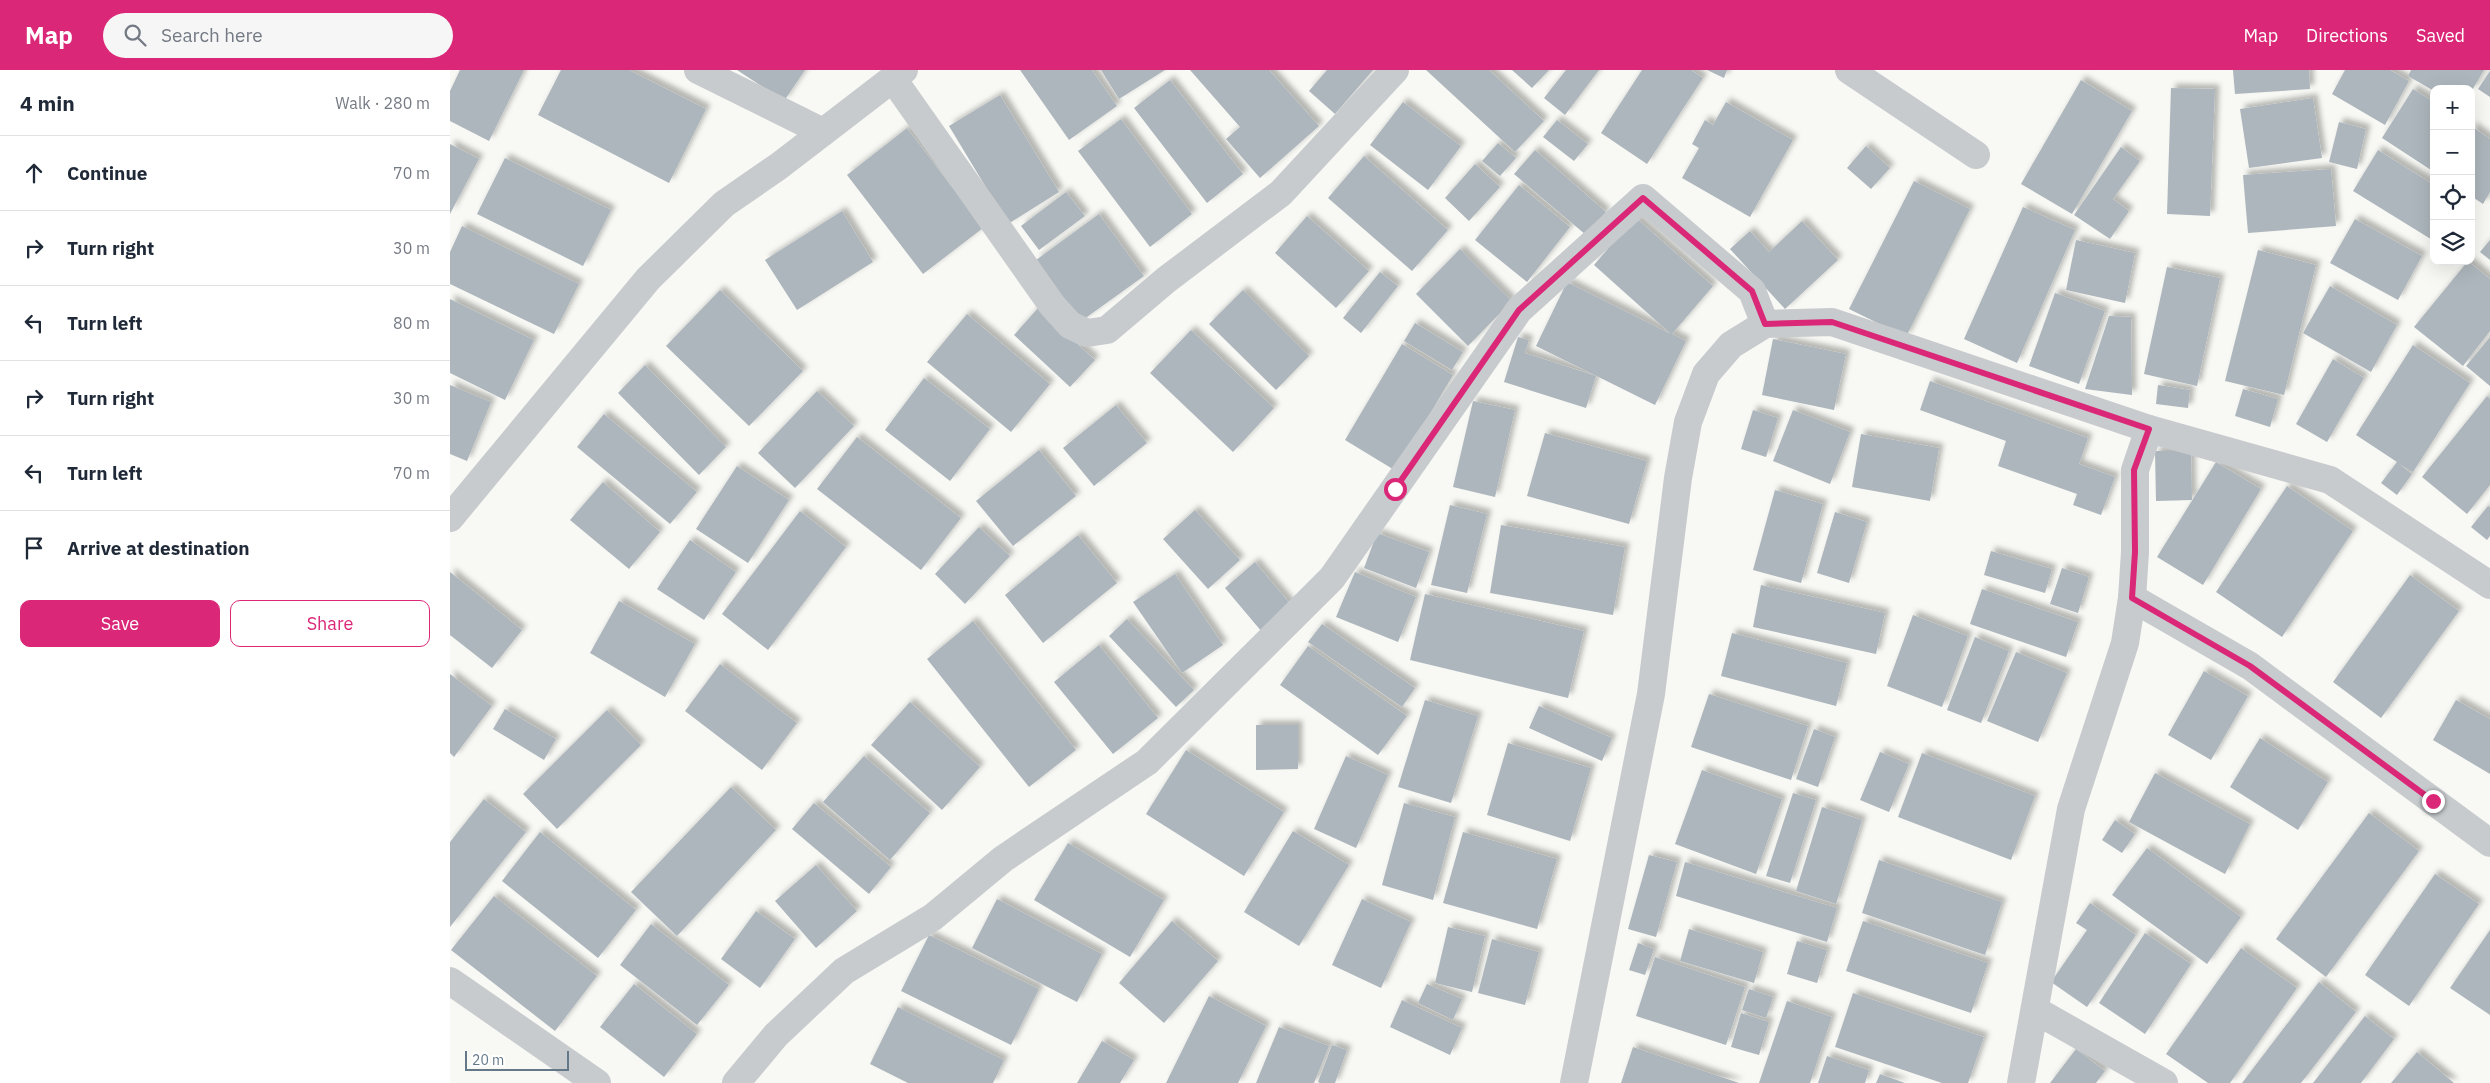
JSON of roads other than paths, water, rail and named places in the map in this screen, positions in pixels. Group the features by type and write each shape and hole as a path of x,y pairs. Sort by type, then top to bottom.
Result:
{"street":[{"path":"698,70 824,132"},
{"path":"450,518 648,280 724,204 824,132 899,74 1052,305 1070,325 1087,333 1107,330 1166,280 1281,193 1395,70"},
{"path":"1849,70 1976,155"},
{"path":"736,1083 776,1035 844,970 933,916 1003,859 1147,762 1332,578 1519,310 1643,198 1752,291 1765,324"},
{"path":"1731,345 1752,291"},
{"path":"1574,1083 1651,694 1678,478 1688,422 1706,374 1731,345 1765,324 1832,322 2149,429 2330,480 2490,585"},
{"path":"2021,1083 2071,809 2126,642 2132,598 2135,552 2134,470 2149,429"},
{"path":"2132,598 2250,666 2490,843"},
{"path":"450,981 597,1083"},
{"path":"2035,1010 2164,1083"}]}
